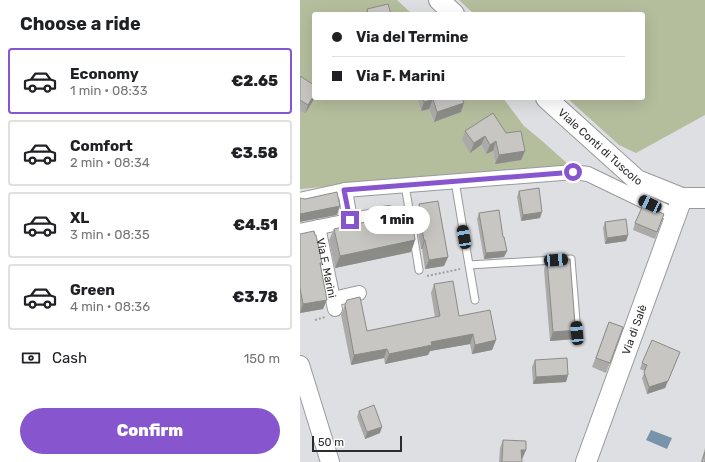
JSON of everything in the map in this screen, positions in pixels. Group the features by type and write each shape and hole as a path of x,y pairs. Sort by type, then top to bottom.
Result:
{"main road":[{"path":"439,0 452,12"},
{"name":"Viale Conti di Tuscolo","path":"548,100 636,180 652,192 679,206"},
{"path":"679,206 705,198"},
{"path":"679,206 705,207"},
{"name":"Via di Salè","path":"586,462 679,206"}],"street":[{"path":"300,200 344,190 573,172 588,174 679,206"},
{"path":"344,190 350,220"},
{"path":"300,231 388,213"},
{"name":"Via F. Marini","path":"318,227 334,304 360,293"},
{"path":"300,365 330,462"}],"lane":[{"path":"455,181 476,300"},
{"path":"405,186 419,270"},
{"path":"469,266 571,259 577,333"}],"path":[{"path":"427,276 457,270"},
{"path":"315,320 320,318"}],"green space":[{"path":"300,0 397,0 410,12 312,12 312,95 300,88"},
{"path":"459,0 705,0 705,115 636,153 619,145 569,100 645,100 645,12 472,12"},
{"path":"314,100 418,100 421,111 429,109 434,122 444,100 504,100 524,126 569,165 300,189 300,111 305,114","holes":["496,132 495,164 493,151 486,154 481,145 470,152"]}],"water":[{"path":"651,430 672,438 667,449 646,440"}],"building":[{"path":"388,4 390,12 368,12 367,9"},
{"path":"300,76 312,84 312,98 308,105 300,100"},
{"path":"433,100 463,100 464,103 437,112"},
{"path":"493,113 506,133 521,131 525,151 499,155 496,141 490,145 485,136 474,143 465,131"},
{"path":"539,188 542,212 523,215 519,191"},
{"path":"337,192 340,206 300,214 300,198 305,199"},
{"path":"438,201 448,257 429,260 419,212 421,212 419,204"},
{"path":"643,205 664,214 657,232 635,223"},
{"path":"499,210 503,237 507,251 486,253 479,213"},
{"path":"411,212 415,240 340,256 334,229"},
{"path":"626,219 628,235 607,238 605,222"},
{"path":"314,231 322,263 320,263 327,300 303,304 300,288 300,234"},
{"path":"570,259 575,324 578,330 553,332 547,260"},
{"path":"453,281 459,316 490,310 496,340 475,345 473,334 431,342 432,345 389,354 387,349 354,355 345,305 347,300 360,297 367,331 440,316 434,284"},
{"path":"609,322 623,327 610,363 596,358"},
{"path":"652,340 680,352 668,381 649,387 644,372 647,365 642,363"},
{"path":"567,358 568,375 536,377 535,360"},
{"path":"374,405 382,427 367,432 359,411"},
{"path":"503,440 526,441 526,450 521,450 522,462 502,462"},
{"path":"705,452 705,462 702,462"}],"route":[{"path":"350,220 344,190 573,172"}]}
